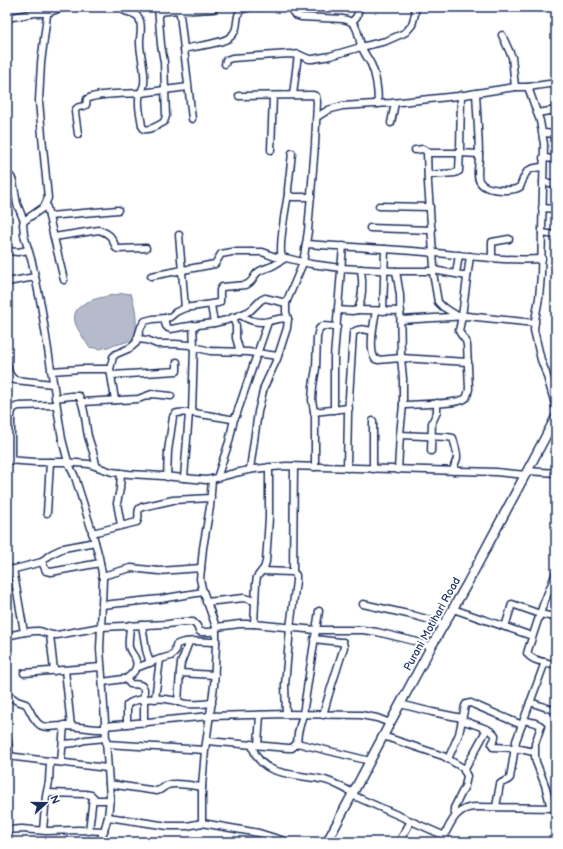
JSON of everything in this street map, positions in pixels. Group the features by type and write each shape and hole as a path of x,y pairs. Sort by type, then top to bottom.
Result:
{"main road":[{"name":"Purani Motihari Road","path":"327,842 400,704 444,624 454,609 556,417"}],"street":[{"path":"7,18 64,7"},
{"path":"124,7 126,10 137,15 140,19 140,45 144,71 144,87 139,98 142,126 146,129 160,124 165,120 164,62 160,45 158,10 179,11 213,9 216,7"},
{"path":"184,49 227,39 234,34 239,12 252,7"},
{"path":"290,7 295,15 301,17 344,19 352,22 358,30 361,47 375,72 378,86 378,104"},
{"path":"352,22 357,16 359,7"},
{"path":"224,64 226,60 232,58 288,54 298,54 309,59 319,59 386,41 406,32 412,25 415,7"},
{"path":"24,221 40,211 46,204 48,198 39,101 41,63 47,10"},
{"path":"179,11 192,119"},
{"path":"502,35 512,57 515,87"},
{"path":"293,95 298,54"},
{"path":"317,117 336,107 395,103 556,83"},
{"path":"78,134 75,110 78,107 86,105 90,97 188,87"},
{"path":"528,87 540,122 544,144 541,288 534,330 538,349 556,408"},
{"path":"476,93 478,176 480,183 487,187 503,190 518,189 520,188 524,175 527,171 534,168 543,167"},
{"path":"239,96 313,95 316,96 317,102 311,197 303,263 286,303 288,319 287,328 278,356 264,387 258,412 250,469"},
{"path":"428,175 457,172 459,168 461,95"},
{"path":"271,150 273,96"},
{"path":"391,123 395,103"},
{"path":"536,113 556,110"},
{"path":"542,133 556,134"},
{"path":"415,150 422,149 432,153 478,154"},
{"path":"427,152 433,253 432,273 438,302 460,316"},
{"path":"283,258 280,253 281,241 292,153"},
{"path":"543,158 556,159"},
{"path":"7,174 13,181 18,204 24,221 24,235 41,305 62,439 68,462 75,477 95,542 102,576 103,588 100,649 110,800 108,817 100,842"},
{"path":"543,182 556,184"},
{"path":"288,194 292,197 311,197"},
{"path":"46,204 64,280"},
{"path":"379,206 430,207"},
{"path":"542,208 556,209"},
{"path":"49,216 118,210"},
{"path":"370,228 432,230"},
{"path":"54,237 99,230 112,238 116,248 118,249 146,248"},
{"path":"542,233 556,235"},
{"path":"179,235 185,308"},
{"path":"492,258 492,242 509,239"},
{"path":"306,244 518,260 542,259"},
{"path":"334,410 334,357 343,246"},
{"path":"383,311 385,249"},
{"path":"7,251 18,252 28,250"},
{"path":"151,276 215,264 221,254 227,252 262,252 272,257 341,268 396,271 432,270 467,276"},
{"path":"456,273 459,255"},
{"path":"403,405 456,401 466,397 469,389 467,345 459,330 470,256"},
{"path":"115,400 111,372 113,357 136,343 141,327 145,321 170,317 176,312 185,308 218,303 220,302 220,290 222,287 250,283 260,271 275,264 283,258"},
{"path":"358,310 363,282 361,269"},
{"path":"396,271 400,295 401,358 403,374 403,405 398,470"},
{"path":"7,282 35,277"},
{"path":"165,318 166,326 171,329 214,323 233,318 251,310 265,298 286,303"},
{"path":"211,304 214,323"},
{"path":"338,310 401,311"},
{"path":"376,310 372,331 372,350 375,359 401,358 468,362"},
{"path":"240,315 256,322 268,322 281,318 288,319"},
{"path":"401,320 460,316 535,322"},
{"path":"233,318 236,326 236,338 240,352"},
{"path":"202,823 202,787 205,750 215,675 216,629 203,592 200,579 201,568 214,479 230,442 234,419 268,322"},
{"path":"184,478 194,347 193,326"},
{"path":"315,466 314,412 312,400 318,332 323,326 337,327"},
{"path":"347,468 353,333 357,330 372,331"},
{"path":"137,339 161,344 190,345 210,351 258,353 278,356"},
{"path":"51,371 177,371 178,362"},
{"path":"7,364 11,378 15,380 53,384"},
{"path":"82,402 138,399 152,394 171,396"},
{"path":"7,407 56,401 76,395 80,396 88,436 96,457 96,466"},
{"path":"431,451 432,423 437,412 437,403"},
{"path":"15,407 13,408 11,416 9,460 89,464 121,474 206,480 250,469 294,466 398,470 556,473"},
{"path":"314,412 349,408"},
{"path":"167,477 168,451 174,414 190,413 232,420 234,419"},
{"path":"373,421 373,469"},
{"path":"400,435 453,438 457,455 453,468 454,471"},
{"path":"47,513 50,462"},
{"path":"286,714 285,685 296,581 296,575 293,572 294,466"},
{"path":"254,624 257,577 264,568 266,562 269,518 269,467"},
{"path":"121,474 117,503 121,525"},
{"path":"92,533 137,522 139,519 138,511 142,507 173,500 211,498"},
{"path":"24,632 10,570 42,562 53,553 64,548 95,542"},
{"path":"42,562 46,571 51,572 100,563"},
{"path":"102,576 131,568 159,571 201,568"},
{"path":"262,571 293,572"},
{"path":"556,573 554,585 540,614 527,650 528,655 535,659 556,665"},
{"path":"102,605 203,592"},
{"path":"206,602 244,598 255,601"},
{"path":"363,604 444,624"},
{"path":"505,627 512,604 540,614 554,617"},
{"path":"454,609 532,636"},
{"path":"207,741 292,748 297,743 319,611"},
{"path":"7,636 32,631 42,631 50,635 57,635 101,627 189,622 195,623 201,632 209,632 240,624 316,630 362,630 377,632 432,647"},
{"path":"142,624 146,650 150,663"},
{"path":"130,625 129,647 130,652 135,658 136,668"},
{"path":"50,635 54,671"},
{"path":"314,639 342,642 344,645 323,715"},
{"path":"126,680 136,668 173,655 177,644 182,642 216,642"},
{"path":"178,702 181,663 189,642"},
{"path":"155,699 160,659"},
{"path":"496,807 500,784 501,782 510,778 516,741 545,662"},
{"path":"24,673 101,666"},
{"path":"61,762 67,726 65,670"},
{"path":"180,673 215,675"},
{"path":"103,682 123,679 130,684 141,685 143,687 144,699 144,723"},
{"path":"7,694 17,701 26,704 33,717 43,727 67,726 91,729 210,716 286,714 361,715 377,718 390,723"},
{"path":"127,724 127,705 129,703 144,699 170,700 185,704 212,703"},
{"path":"530,702 556,711"},
{"path":"400,704 462,719 487,730 495,735 492,744 493,747 514,748 534,752"},
{"path":"441,842 456,815 465,808 553,808 536,762 534,752 540,726 539,724 523,723 471,704 466,704 459,734 448,759"},
{"path":"260,715 254,754 262,764 271,770 335,783 353,794 445,836"},
{"path":"464,771 487,730"},
{"path":"7,735 9,756 108,768"},
{"path":"383,736 448,759 459,765 464,771 466,780 463,791 454,808 456,815"},
{"path":"63,744 85,740 205,750"},
{"path":"297,743 370,761"},
{"path":"43,830 50,761"},
{"path":"109,784 157,791 162,790 167,785 172,784 202,787"},
{"path":"47,793 85,794 96,800 110,800"},
{"path":"89,831 93,797"},
{"path":"108,817 163,826 187,826 202,823 259,833 288,842"},
{"path":"399,842 411,821"},
{"path":"7,830 104,831"}],"water":[{"path":"124,293 131,294 134,305 136,322 134,339 100,349 89,347 76,325 75,316 77,310 90,301"}]}
